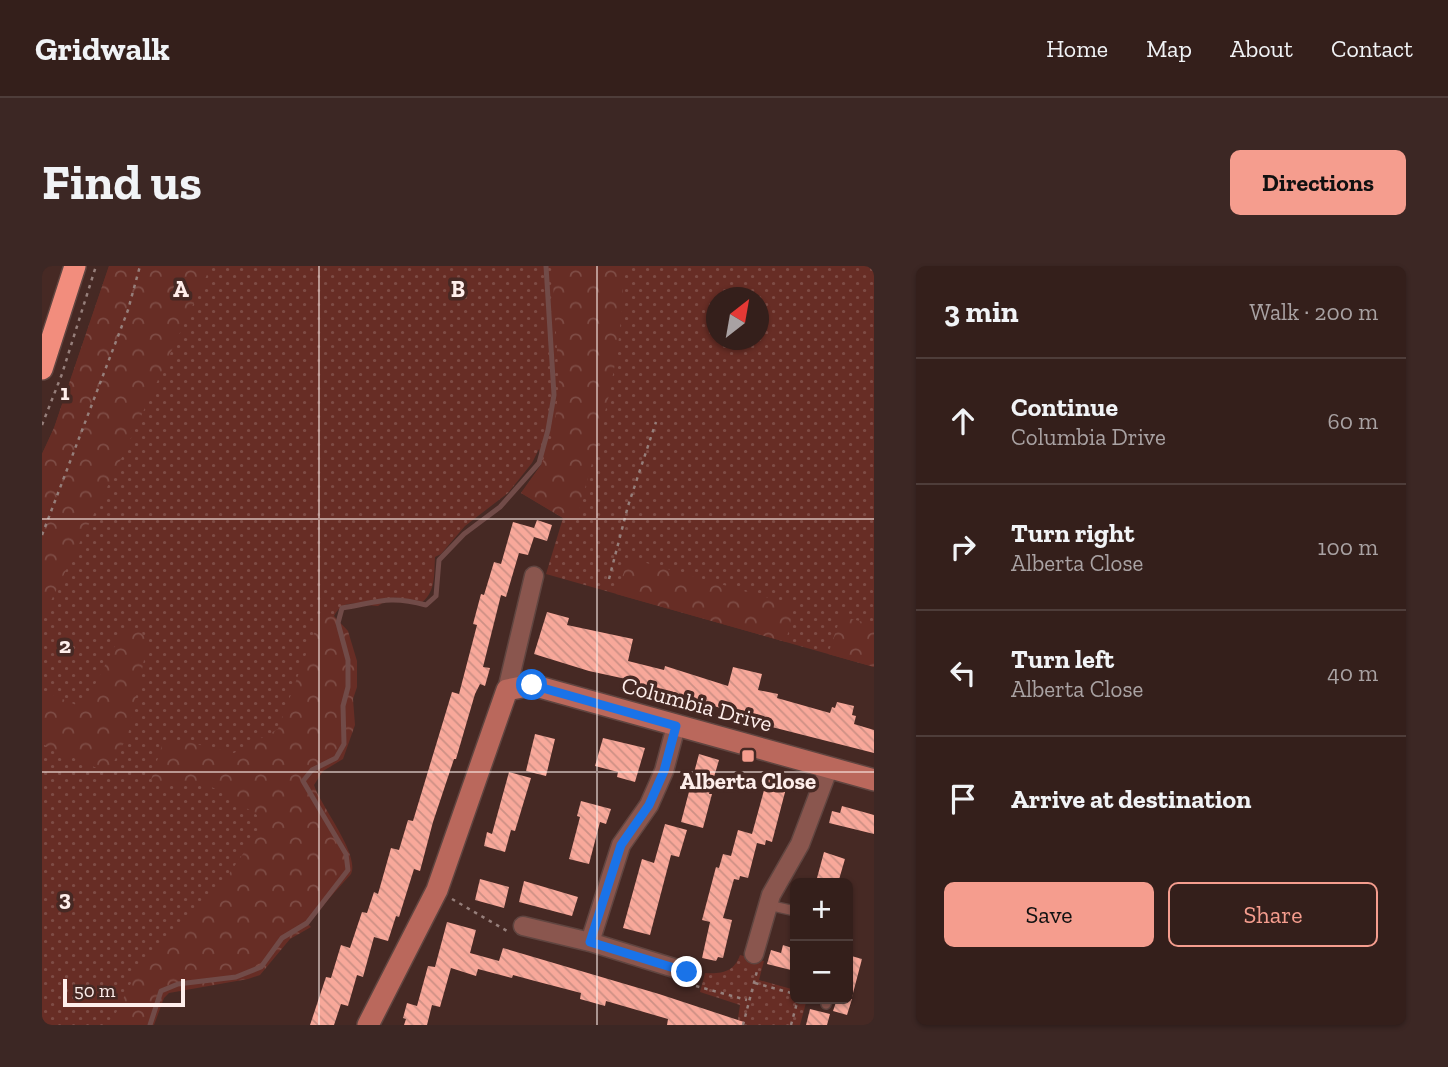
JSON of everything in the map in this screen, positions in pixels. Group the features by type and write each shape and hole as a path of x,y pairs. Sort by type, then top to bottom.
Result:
{"highway":[{"path":"42,369 75,266"}],"street":[{"path":"368,1025 437,890 538,596 534,576"},
{"name":"Columbia Drive","path":"506,690 532,685 874,780"},
{"path":"590,942 621,845 649,805 664,771 676,726"},
{"path":"756,959 771,895 800,844 829,767"},
{"path":"523,926 590,942 687,972"}],"lane":[{"path":"768,905 790,910"}],"path":[{"path":"42,535 128,310 140,266"},
{"path":"608,579 656,422"},
{"path":"437,890 514,935 523,926"},
{"path":"743,1025 756,959"},
{"path":"687,972 683,983 748,1001"},
{"path":"753,982 790,993"},
{"path":"792,1025 797,1004"}],"green space":[{"path":"109,266 874,266 874,667 546,574 563,518 521,493 541,465 539,449 532,463 508,493 465,526 441,554 435,557 432,589 425,600 420,604 394,598 378,606 353,603 338,610 334,616 328,760 170,984 147,1025 42,1025 42,454 54,428"},
{"path":"109,266 211,266 123,455 42,619 42,454 54,428"},
{"path":"552,266 623,266 623,298 615,362 602,424 577,517 563,518 521,493 541,465 553,439 559,383"},
{"path":"629,558 794,605 786,642 616,594"},
{"path":"334,616 348,631 357,661 357,687 353,699 355,725 343,759 323,771 314,785 350,855 351,874 307,923 311,927 290,939 260,975 169,993 164,998 154,1025 110,1025 141,963 213,897 258,832 257,815 218,790 200,782 179,787 151,780 163,742 188,742 234,753 278,729 320,617"},
{"path":"841,616 874,625 874,667 828,654"},
{"path":"139,629 148,641 128,735 108,773 42,744 42,690 83,708 122,632"},
{"path":"740,955 764,961 759,980 790,989 790,1004 806,1004 800,1025 737,1025 740,1005 700,992 705,973 727,971"}],"building":[{"path":"537,520 552,525 547,541 534,537 528,555 519,553 506,597 501,595 483,667 490,668 485,686 480,684 475,694 456,759 433,822 420,871 414,869 399,917 396,916 388,941 374,937 363,977 357,975 348,1006 341,1004 334,1025 310,1025 326,977 331,978 341,945 350,948 362,912 367,913 374,892 378,894 391,848 399,850 408,820 413,821 452,692 459,694 477,625 473,624 494,562 501,564 513,522 534,528"},
{"path":"547,612 569,618 567,625 633,639 628,661 664,670 665,666 728,686 733,667 762,674 758,690 778,694 777,698 830,713 837,702 854,706 854,724 874,730 874,753 764,725 765,722 732,711 534,654"},
{"path":"535,734 555,739 546,776 526,771"},
{"path":"603,738 645,748 635,782 617,777 618,772 595,766"},
{"path":"699,754 719,760 703,828 681,822"},
{"path":"509,772 531,778 515,831 511,830 505,852 484,846 487,832 492,834"},
{"path":"769,772 789,777 772,842 766,840 765,845 757,843 748,878 740,876 739,880 734,879 723,918 732,920 723,958 718,957 716,961 702,958 710,922 702,920 716,867 719,868 723,854 731,856 738,830 752,834"},
{"path":"581,801 611,809 606,824 600,822 589,864 569,859 580,817 577,816"},
{"path":"842,806 874,815 874,834 829,823 832,811 840,813"},
{"path":"665,824 687,830 679,857 671,855 650,935 623,928 642,859 654,863"},
{"path":"824,852 845,859 839,878 817,878"},
{"path":"480,879 509,887 504,908 475,900"},
{"path":"524,881 578,897 572,916 519,902"},
{"path":"447,922 476,930 470,953 499,961 503,948 659,994 744,1022 743,1025 667,1025 668,1019 606,1001 605,1006 580,999 581,993 513,975 512,978 478,969 476,976 451,968 440,1007 432,1005 427,1025 404,1025 407,1003 417,1006 428,966 435,967"},
{"path":"783,945 790,947 790,970 767,964 771,950 781,953"},
{"path":"853,956 862,959 853,993"},
{"path":"835,1004 850,1004 847,1015 833,1011"},
{"path":"810,1009 830,1014 827,1025 806,1025"}],"waterway":[{"path":"150,1025 161,991 178,984 236,977 261,967 282,938 307,923 348,870 346,854 303,781 312,770 336,758 344,744 343,706 348,687 348,660 338,623 342,608 393,600 426,605 436,596 439,560 464,534 500,507 539,463 554,395 546,266"}],"place":[{"name":"Alberta Close","path":"748,756"}],"route":[{"path":"532,685 676,726 664,771 649,805 621,845 590,942 687,972"}]}
